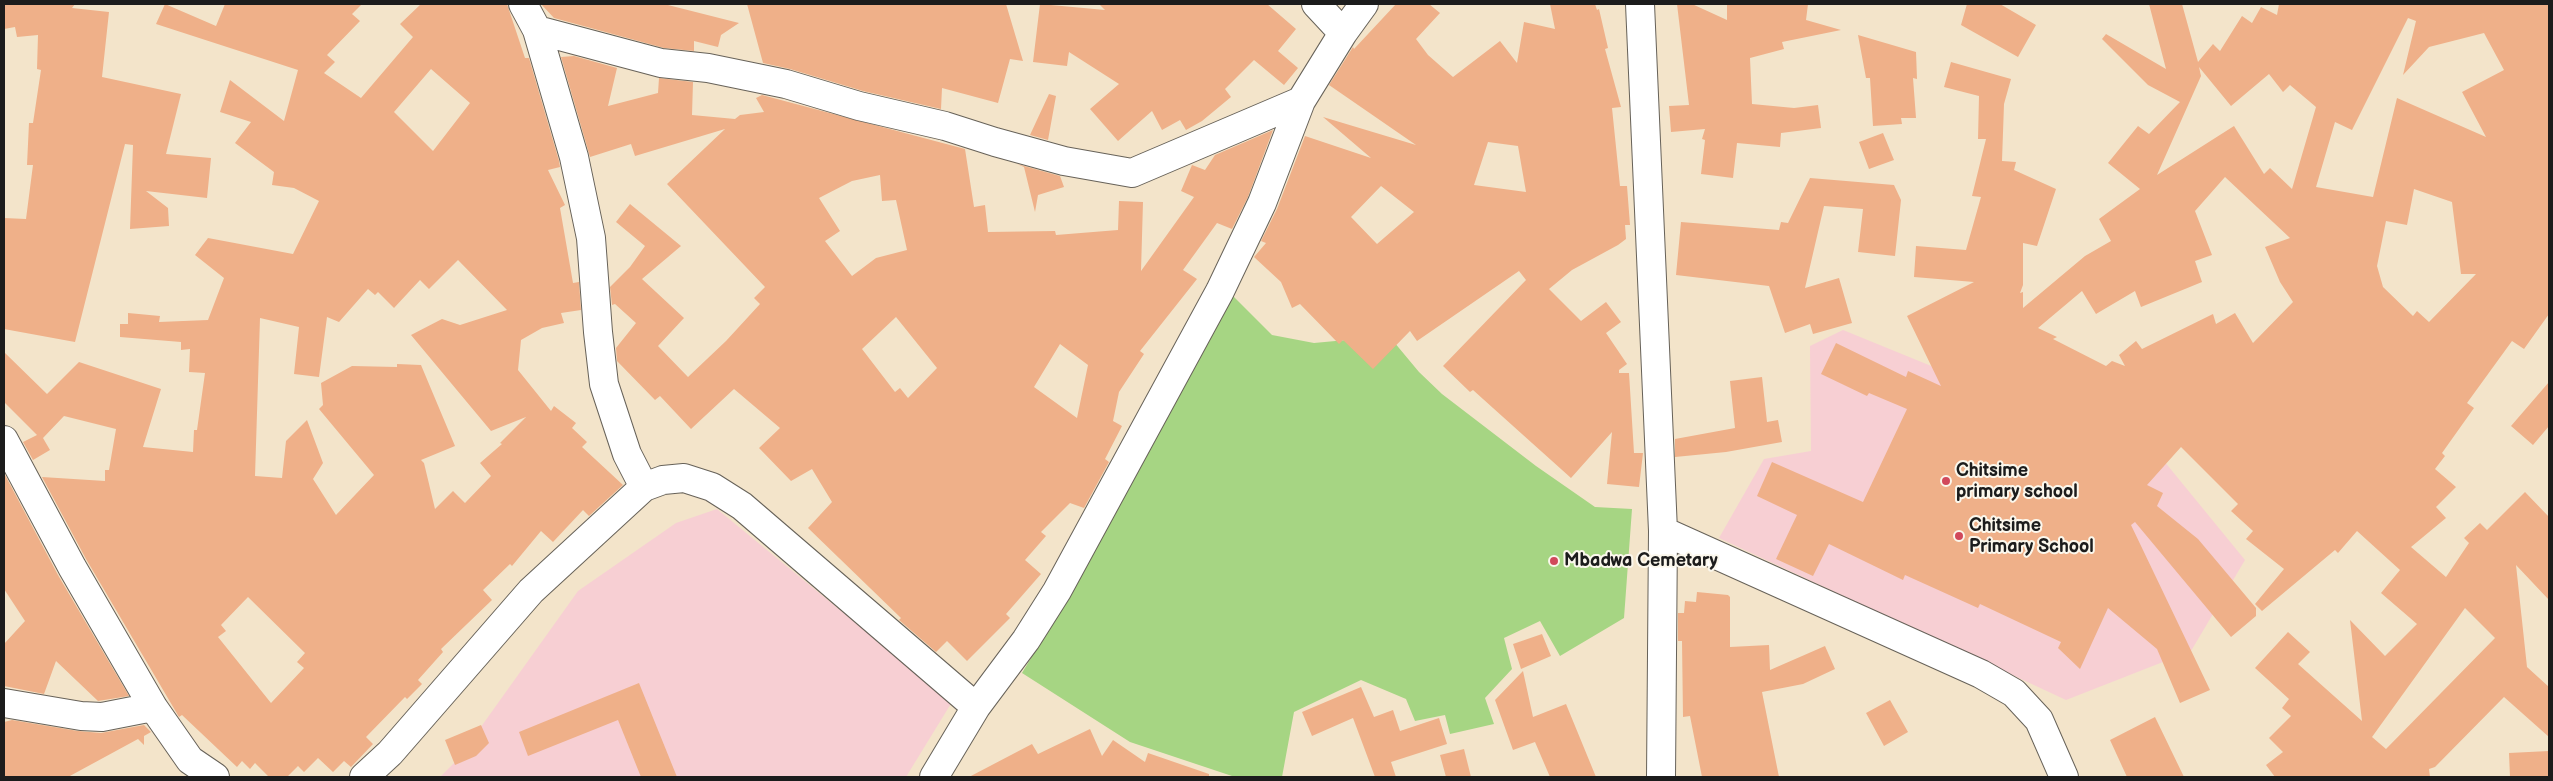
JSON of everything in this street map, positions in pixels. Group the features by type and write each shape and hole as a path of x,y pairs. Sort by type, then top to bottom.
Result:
{"street":[{"path":"523,4 537,30 574,156 591,238 604,384 627,454 644,487"},
{"path":"1316,4 1343,33"},
{"path":"934,777 976,707 1026,640 1057,591 1210,308 1262,202 1301,101 1343,33 1364,4"},
{"path":"1640,4 1663,532 1661,777"},
{"path":"537,30 661,62 708,68 786,84 859,106 945,126 1064,161 1132,173 1301,101"},
{"path":"4,440 72,567 153,707 190,760 215,777"},
{"path":"364,777 390,754 531,591 644,487 663,480 684,478 712,487 742,506 976,707"},
{"path":"1663,532 1981,674 2014,693 2039,720 2064,777"},
{"path":"4,703 71,715 102,717 153,707"}],"shaded area":[{"path":"1843,330 2164,461 2245,560 2191,651 2066,700 1719,538 1764,459 1811,451 1810,346"},
{"path":"717,509 952,702 906,777 440,777 458,759 578,591 676,523"}],"green space":[{"path":"1231,294 1272,335 1314,343 1389,336 1419,372 1442,394 1536,466 1595,507 1632,509 1624,618 1560,656 1540,621 1504,638 1512,669 1485,698 1494,724 1450,734 1445,715 1415,721 1406,699 1361,680 1294,712 1282,777 1235,777 1130,742 1022,673 1062,606"}],"building":[{"path":"4,4 75,4 72,8 109,12 102,77 181,94 166,154 211,158 207,198 146,191 168,208 169,226 130,229 133,145 125,144 75,342 4,329 4,218 26,219 33,165 27,165 29,123 33,123 41,70 37,69 38,35 17,37 15,27 4,29"},
{"path":"165,4 216,26 225,4 362,4 352,14 360,21 327,55 335,62 324,73 361,98 413,37 400,24 421,4 507,4 525,58 529,58 559,161 560,167 548,170 565,205 560,208 573,283 579,282 581,310 561,313 564,323 542,328 521,340 518,370 551,411 554,406 576,423 572,428 587,442 582,447 623,485 589,516 583,510 553,542 541,531 512,566 510,564 483,590 492,600 441,649 443,652 418,680 422,684 407,699 405,697 366,737 373,744 351,767 344,761 333,772 318,758 304,772 298,766 287,777 269,777 255,763 250,769 242,761 237,767 182,715 179,717 86,559 42,477 105,481 105,470 109,470 116,429 64,416 43,438 50,450 33,460 23,442 37,435 4,402 4,352 47,394 79,362 161,389 143,447 193,452 194,430 197,430 205,373 189,372 190,349 181,350 181,342 120,337 120,324 128,324 128,313 160,316 159,322 208,320 224,278 195,255 208,238 293,254 319,201 294,188 272,185 274,172 235,143 251,122 220,112 230,80 284,121 298,70 156,24","holes":["431,69 470,103 433,151 394,112","458,260 507,310 460,325 442,319 411,335 491,431 526,417 500,443 502,444 480,463 491,476 465,503 453,491 435,509 424,463 421,460 455,446 421,365 397,364 397,367 352,366 321,383 323,405 319,409 374,475 336,515 313,479 323,463 307,420 286,441 282,478 255,476 260,318 299,327 294,374 319,377 327,317 339,322 368,289 375,295 378,292 394,308 420,280 429,289","248,597 305,653 297,662 304,668 271,703 218,637 226,631 221,625"]},
{"path":"541,4 664,4 739,23 721,35 718,47 694,41 694,51 664,48 554,18"},
{"path":"747,4 1006,4 1023,61 1010,59 998,103 942,88 941,109 863,91 790,69 763,63"},
{"path":"1040,4 1105,10 1099,4 1267,4 1296,29 1278,51 1298,68 1284,85 1254,60 1225,89 1231,97 1202,121 1186,130 1180,120 1162,130 1152,111 1118,141 1090,109 1119,84 1069,52 1067,66 1033,62"},
{"path":"1396,4 1429,4 1440,13 1416,39 1428,55 1453,77 1500,41 1517,63 1524,22 1555,29 1550,4 1595,4 1597,10 1599,9 1608,48 1605,49 1621,107 1612,108 1620,186 1627,186 1630,225 1625,225 1626,239 1572,270 1549,289 1581,321 1606,302 1621,322 1606,333 1627,364 1619,370 1619,373 1629,373 1634,453 1643,453 1639,487 1607,484 1612,432 1571,478 1473,390 1470,392 1443,366 1526,280 1519,271 1417,341 1410,331 1373,369 1343,340 1339,344 1300,304 1292,308 1281,282 1254,257 1266,243 1261,241 1277,209 1305,136 1371,158 1323,117 1416,145 1329,85 1353,47 1354,49","holes":["1488,142 1518,146 1526,192 1474,185","1381,186 1414,212 1377,244 1351,217"]},
{"path":"1677,4 1692,4 1727,20 1727,4 1808,4 1806,20 1841,30 1782,42 1784,49 1750,58 1752,104 1794,108 1818,105 1821,128 1781,133 1780,147 1737,143 1733,178 1701,174 1705,140 1702,139 1705,129 1671,132 1669,106 1689,105"},
{"path":"1967,4 2000,4 2036,25 2018,57 1961,25"},
{"path":"2149,4 2182,4 2198,62 2213,44 2220,51 2242,16 2252,23 2261,7 2277,15 2279,4 2549,4 2549,314 2524,349 2512,341 2467,403 2474,408 2442,453 2445,456 2435,469 2456,487 2436,507 2446,518 2411,547 2446,577 2469,543 2464,538 2480,523 2487,530 2525,492 2549,517 2549,600 2516,565 2527,667 2549,687 2549,737 2504,697 2435,767 2429,769 2430,777 2275,777 2266,765 2283,752 2269,738 2291,716 2282,708 2289,699 2255,668 2288,632 2310,652 2298,664 2362,721 2350,620 2385,656 2417,624 2381,593 2400,570 2357,531 2338,553 2335,550 2262,611 2255,604 2284,569 2246,539 2253,531 2231,511 2238,504 2181,447 2147,485 2163,493 2157,506 2198,539 2256,608 2256,616 2231,637 2135,522 2131,525 2210,690 2180,703 2157,649 2108,608 2080,669 2058,648 2061,642 1980,604 1978,608 1905,575 1903,580 1829,544 1813,576 1776,559 1797,515 1757,496 1772,462 1863,502 1907,409 1869,393 1867,396 1821,374 1836,343 1906,377 1908,371 1941,386 1907,316 1974,282 1914,277 1916,246 1966,250 1981,197 1972,196 1986,139 1978,139 1979,96 1944,87 1951,62 2011,79 2004,104 2002,161 2016,162 2014,170 2056,189 2037,246 2023,243 2023,285 2020,293 2023,292 2023,308 2085,256 2111,241 2099,219 2140,189 2108,163 2138,126 2149,134 2180,102 2148,85 2102,39 2106,34 2166,69","holes":["2408,18 2416,21 2403,75 2429,47 2484,33 2504,70 2462,92 2486,137 2397,98 2373,197 2316,187 2335,122 2352,130","2199,67 2231,106 2269,74 2283,92 2290,85 2316,107 2292,189 2270,168 2264,174 2234,126 2157,175 2201,76","2225,177 2290,238 2265,247 2280,282 2293,302 2253,343 2235,313 2216,324 2213,314 2142,349 2136,341 2119,355 2125,366 2112,361 2106,366 2053,339 2057,337 2038,328 2082,291 2096,314 2135,291 2141,307 2202,282 2195,261 2212,255 2195,211","2414,189 2452,202 2461,274 2476,274 2429,322 2417,311 2413,316 2383,287 2377,266 2386,221 2407,225","2465,608 2495,638 2386,749 2372,737"]},
{"path":"1858,35 1916,52 1917,79 1913,78 1916,118 1901,118 1902,124 1873,126 1870,78 1866,78"},
{"path":"574,56 617,68 608,106 658,93 659,78 693,82 692,115 735,119 740,115 764,112 756,98 762,95 965,149 974,207 985,205 988,232 1055,231 1056,235 1118,230 1119,201 1143,202 1141,271 1194,197 1181,191 1192,165 1205,170 1215,155 1273,130 1248,197 1232,229 1217,223 1183,270 1197,279 1140,351 1144,354 1119,392 1113,421 1122,426 1105,459 1109,462 1084,508 1070,503 1041,532 1046,536 1025,560 1041,574 1006,614 1010,618 967,661 947,641 936,652 899,620 901,618 808,528 832,502 812,469 791,481 759,448 780,428 734,389 691,429 660,396 655,400 617,361 616,348 636,323 615,304 612,305 610,287 630,267 645,246 616,222 630,204 681,246 642,279 684,318 658,346 688,377 726,341 760,304 754,298 765,287 667,184 725,129 635,156 631,144 590,157 561,57","holes":["880,175 882,201 896,200 907,250 876,258 852,276 825,241 840,231 819,198 852,181","896,317 937,368 908,398 900,388 895,392 862,349","1060,344 1088,365 1077,418 1034,387"]},
{"path":"1049,94 1056,96 1048,140 1030,135"},
{"path":"1883,133 1894,160 1869,169 1859,142"},
{"path":"1017,164 1060,176 1064,187 1038,195 1035,212 1024,167"},
{"path":"1810,178 1894,185 1901,200 1895,256 1858,252 1863,209 1824,206 1805,288 1839,278 1852,323 1813,334 1810,324 1785,333 1769,286 1676,275 1681,222 1779,230 1781,222 1788,223"},
{"path":"1762,377 1767,422 1778,420 1782,442 1726,452 1675,457 1675,439 1735,428 1730,381"},
{"path":"2549,382 2549,426 2533,445 2511,426"},
{"path":"4,473 58,575 129,696 98,701 56,661 44,694 4,686 4,644 25,621 4,589"},
{"path":"1697,592 1728,595 1730,597 1730,647 1769,645 1770,670 1825,646 1835,669 1803,684 1762,692 1779,777 1702,777 1690,716 1683,717 1682,641 1678,641 1678,613 1684,613 1685,601 1696,602"},
{"path":"1542,634 1551,656 1521,669 1513,644"},
{"path":"1523,671 1533,717 1566,704 1596,777 1550,777 1535,742 1513,750 1495,700"},
{"path":"639,683 677,777 641,777 618,720 528,756 519,732"},
{"path":"1361,687 1374,717 1393,710 1400,731 1439,718 1447,744 1391,762 1396,777 1375,777 1353,718 1312,736 1302,712"},
{"path":"1890,700 1908,732 1884,746 1866,713"},
{"path":"2155,717 2184,777 2127,777 2110,740"},
{"path":"12,720 101,733 144,725 151,732 144,736 144,745 138,739 68,777 4,777 4,722"},
{"path":"481,725 489,743 476,756 455,765 445,740"},
{"path":"1090,729 1102,756 1113,740 1145,762 1148,753 1209,774 1209,777 969,777 1032,744 1038,754"},
{"path":"1464,749 1471,777 1446,777 1440,755"},
{"path":"2549,751 2549,777 2510,777 2509,753"}],"place":[{"name":"Chitsime primary school","path":"1946,481"},
{"name":"Chitsime Primary School","path":"1959,536"},
{"name":"Mbadwa Cemetary","path":"1554,561"}]}
